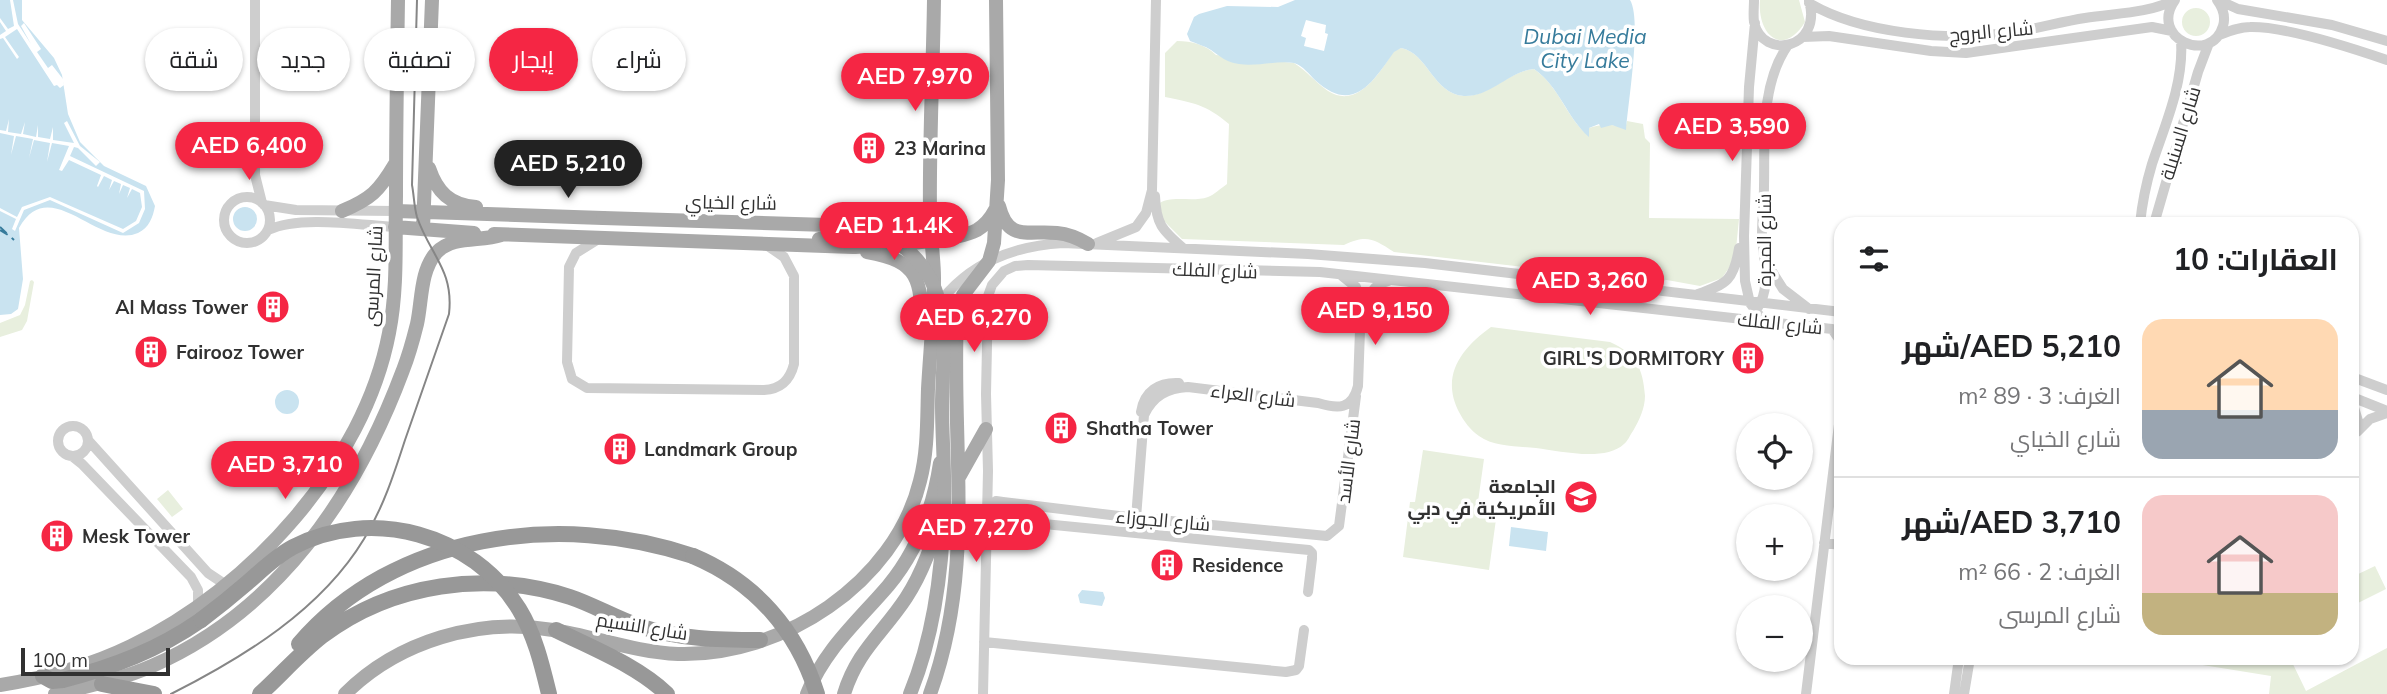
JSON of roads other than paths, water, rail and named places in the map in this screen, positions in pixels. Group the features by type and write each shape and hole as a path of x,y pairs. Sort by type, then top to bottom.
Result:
{"highway":[{"path":"43,676 52,681 63,680 126,661 160,646 200,612 283,553 325,535 356,528 403,530 434,539 463,552 499,583 519,608 530,629 549,694"},
{"path":"277,677 306,636 344,603 387,575 419,560 453,549 515,536 582,533 649,543 693,556 735,579 771,610 799,649 817,694"},
{"path":"260,694 316,641 357,614 408,593 462,584 517,585 554,593 589,604 636,625 669,634 714,640 760,640"},
{"path":"556,630 626,665 667,694"},
{"path":"102,684 154,694"}],"main road":[{"name":"شارع المرسى","path":"200,612 271,544 309,499 344,449 363,414 379,373 390,331 395,280 398,0"},
{"path":"423,229 432,0"},
{"name":"شارع النسيم","path":"345,694 382,663 431,640 466,631 511,626 556,630 620,645 678,654 727,650 796,626 830,606 860,581 897,537 915,498 923,470 934,277 931,173 934,0"},
{"path":"930,694 952,614 958,567 960,511 957,317 967,289 989,261 994,243 999,67 996,0"},
{"path":"342,211 372,197 396,163"},
{"path":"427,163 439,190 454,202 467,206 515,210 533,216"},
{"path":"931,173 938,223 946,229 970,233 986,223 996,202"},
{"path":"996,202 1003,220 1013,230 1025,233 1058,233 1091,244"},
{"path":"797,245 834,237 873,235 879,231 883,221 876,209"},
{"name":"شارع الخياي","path":"396,211 849,224 882,233 918,260 930,279 941,311 942,456"},
{"name":"شارع الخياي","path":"395,227 501,234 853,247 891,245 970,233"},
{"path":"55,694 102,684 153,666 230,622 279,579 307,547 332,512 372,441 412,344 431,260 440,250 452,243 488,239 501,234"},
{"path":"853,247 897,259 915,278 921,295 923,352 929,368"},
{"path":"959,478 986,429"},
{"path":"844,694 861,656 898,609 922,568 944,502 957,447"},
{"path":"807,694 822,663 845,632 887,588 911,552 929,513 942,456"},
{"path":"910,694 924,652 938,588 944,500 942,456"},
{"path":"0,685 43,676"}],"street":[{"path":"255,0 255,175 270,219 268,230 257,241 246,243 235,240 224,222 226,211 233,202 243,198 255,199 263,204"},
{"path":"1091,244 1136,227 1146,213 1152,190 1156,0"},
{"name":"شارع المجرة","path":"1754,0 1744,236 1746,287 1765,323"},
{"path":"2175,0 2168,18 2172,31 2181,41 2200,46 2238,28 2260,27 2334,44 2387,60"},
{"name":"شارع البروج","path":"1809,1 1833,16 1858,24 1934,35 1963,36 2008,33 2060,22 2147,10 2175,0"},
{"path":"2218,0 2224,13 2219,35"},
{"path":"2218,0 2238,9 2332,25 2387,41"},
{"path":"1755,23 1763,38 1779,46 1788,45 1803,37 1811,21 1809,1"},
{"name":"شارع البروج","path":"1803,37 1829,36 1931,51 1966,52 2152,27 2172,31"},
{"name":"شارع السنبلة","path":"2141,217 2151,166 2179,79 2181,41"},
{"name":"شارع السنبلة","path":"2156,217 2201,62 2209,43"},
{"name":"شارع المجرة","path":"1741,320 1755,306 1766,286 1762,211 1767,105 1776,65 1788,45"},
{"path":"243,198 255,175"},
{"path":"1152,190 1156,200 1156,214 1162,228 1183,248"},
{"name":"شارع الخياي","path":"263,204 296,210 396,211"},
{"name":"شارع الخياي","path":"268,230 295,222 395,227"},
{"path":"1695,295 1722,285 1731,277 1744,236"},
{"path":"600,238 576,253 571,259 568,275 567,362 572,379 587,388 771,390 784,383 794,364 794,276 783,257 765,244"},
{"name":"شارع الفلك","path":"931,315 944,296 960,280 989,261 1032,246 1063,243 1308,254 1425,263 1695,295 1755,306 1834,312"},
{"path":"1763,256 1783,289 1811,310"},
{"name":"شارع الفلك","path":"986,429 988,296 995,279 1010,268 1028,265 1313,272 1834,329"},
{"path":"1341,275 1356,287 1361,302 1356,396"},
{"path":"1361,322 1369,296 1376,287 1392,280"},
{"name":"شارع العراء","path":"1318,403 1338,401 1348,394 1358,369"},
{"path":"2359,380 2387,390"},
{"name":"شارع العراء","path":"1136,518 1142,405 1152,389 1170,383 1340,407 1356,396"},
{"name":"شارع الأسد","path":"1339,526 1356,396"},
{"path":"2359,402 2387,412"},
{"path":"2359,433 2370,419 2387,412"},
{"path":"200,612 198,590 191,577 86,468 59,449 57,442 61,430 76,426 85,432 88,440 208,573 226,585"},
{"path":"983,694 986,429"},
{"path":"72,456 82,453 88,440"},
{"path":"1805,694 1834,464"},
{"name":"شارع الجوزاء","path":"987,509 991,504 1003,502 1319,537 1327,537 1339,526"},
{"path":"1150,519 1158,535"},
{"path":"1004,520 1309,550 1312,559 1308,592"},
{"path":"1158,535 1168,521"},
{"path":"986,529 1009,531"},
{"path":"1824,543 1834,544"},
{"path":"984,642 1286,672 1296,670 1299,666 1304,630"},
{"path":"1954,694 1958,665"},
{"path":"1964,694 1969,665"}],"water":[{"path":"0,0 22,0 22,20 54,58 62,75 68,114 80,142 104,166 146,186 155,206 152,218 145,228 138,233 123,235 107,232 60,209 45,208 31,213 19,228 23,279 18,309 11,314 0,315"},
{"name":"Dubai Media City Lake","path":"1295,0 1630,0 1635,42 1626,130 1612,125 1601,128 1599,124 1589,128 1589,137 1550,84 1534,69 1516,74 1483,92 1464,96 1445,88 1418,57 1401,48 1394,52 1378,74 1360,91 1351,95 1340,95 1328,90 1294,63 1235,63 1190,41 1187,34 1194,17 1199,14 1227,6 1278,7"},
{"path":"245,207 253,211 257,219 253,227 245,231 237,227 233,219 237,211"},
{"path":"287,390 295,394 299,402 295,410 287,414 279,410 275,402 279,394"},
{"path":"1511,527 1548,532 1546,551 1509,546"},
{"path":"1082,590 1103,592 1105,598 1102,606 1080,603 1078,595"}],"tram line":[{"path":"171,694 253,647 279,629 326,588 364,539 392,478 449,314 450,299 440,263 417,217 412,185 417,0"}],"place":[{"name":"23 Marina","path":"869,148"},
{"name":"Al Mass Tower","path":"273,307"},
{"name":"Fairooz Tower","path":"151,352"},
{"name":"GIRL'S DORMITORY","path":"1748,358"},
{"name":"Shatha Tower","path":"1061,428"},
{"name":"Landmark Group","path":"620,449"},
{"name":"الجامعة الأمريكية في دبي","path":"1581,497"},
{"name":"Mesk Tower","path":"57,536"},
{"name":"Residence","path":"1167,565"}]}
